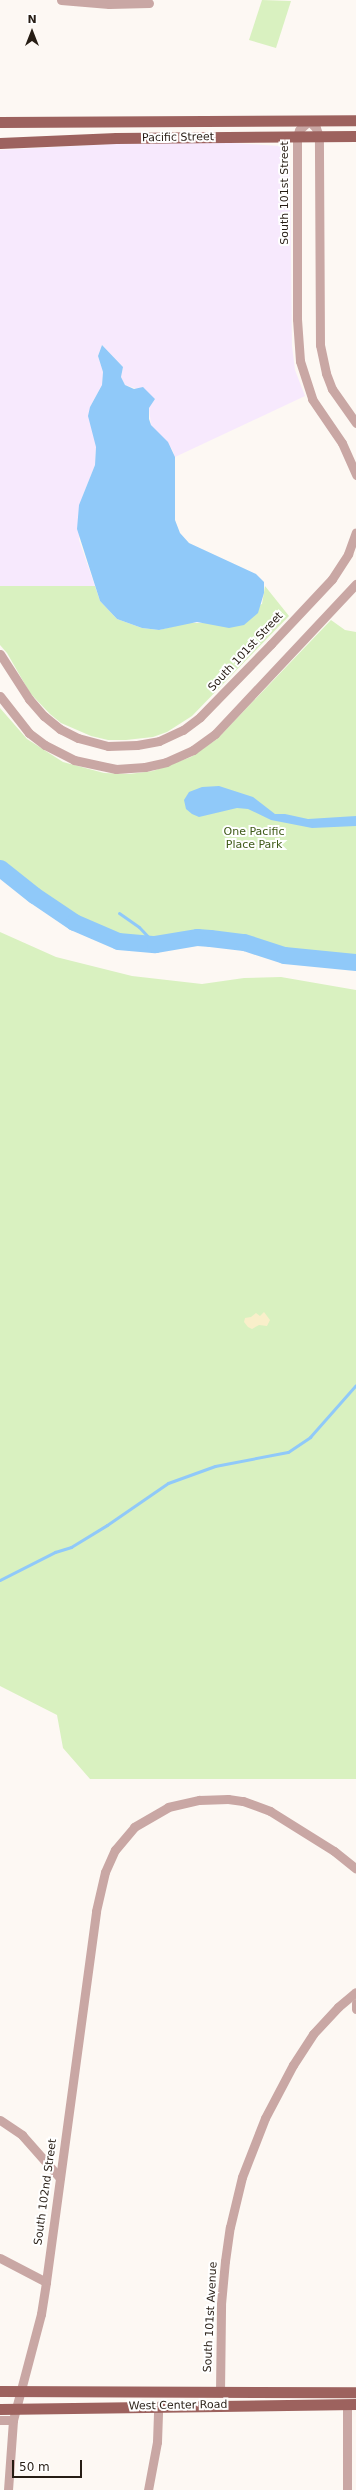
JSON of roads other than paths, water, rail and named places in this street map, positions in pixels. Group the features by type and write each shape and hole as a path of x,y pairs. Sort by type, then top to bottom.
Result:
{"main road":[{"name":"Pacific Street","path":"0,122 356,120"},
{"name":"Pacific Street","path":"0,143 116,138 356,136"},
{"name":"West Center Road","path":"0,2391 356,2392"},
{"name":"West Center Road","path":"0,2409 14,2414 158,2406 352,2404"}],"street":[{"path":"61,0 109,4 150,3"},
{"path":"309,121 316,128 319,136 320,345 326,373 332,389 356,423"},
{"name":"South 101st Street","path":"309,121 299,130 297,137 297,319 300,361 312,399 342,443 356,475"},
{"name":"South 101st Street","path":"0,654 29,699 52,723 83,739 121,746 149,744 169,737 200,717 332,579 348,554 356,532"},
{"path":"0,696 20,723 45,745 80,762 121,768 166,762 184,755 205,742 231,719 356,584"},
{"name":"South 102nd Street","path":"8,2490 14,2414 41,2314 46,2282 99,1895 105,1872 115,1850 134,1827 168,1808 199,1800 228,1799 243,1801 270,1811 334,1851 356,1869"},
{"name":"South 101st Avenue","path":"220,2392 222,2304 225,2261 230,2227 242,2177 265,2118 296,2060 313,2034 338,2007 356,1992"},
{"path":"356,2003 356,2009"},
{"path":"0,2120 22,2135 47,2160 60,2178"},
{"path":"0,2258 46,2282"},
{"path":"347,2490 352,2404"},
{"path":"148,2490 157,2442 158,2406"},
{"path":"0,2420 14,2414"}],"water":[{"path":"102,345 123,367 121,377 125,385 134,389 143,387 155,399 149,408 149,419 151,425 168,442 175,457 175,520 180,533 189,543 256,574 264,582 264,593 258,613 244,625 229,628 197,622 159,630 142,628 117,619 100,601 77,529 79,505 95,465 96,447 88,416 90,407 102,385 103,372 98,356"},
{"path":"219,786 253,797 275,814 285,814 308,819 356,816 356,826 312,828 271,820 248,809 237,808 199,817 186,809 184,800 189,792 202,787"}],"waterway":[{"path":"0,868 34,895 74,922 118,941 155,944 197,937 210,938 244,942 284,955 356,962"},
{"path":"119,913 139,927 155,944"},
{"path":"0,1580 55,1552 71,1547 107,1525 168,1483 215,1466 288,1452 310,1437 356,1385"}],"park label":[{"name":"One Pacific Place Park","path":"254,839"}]}
